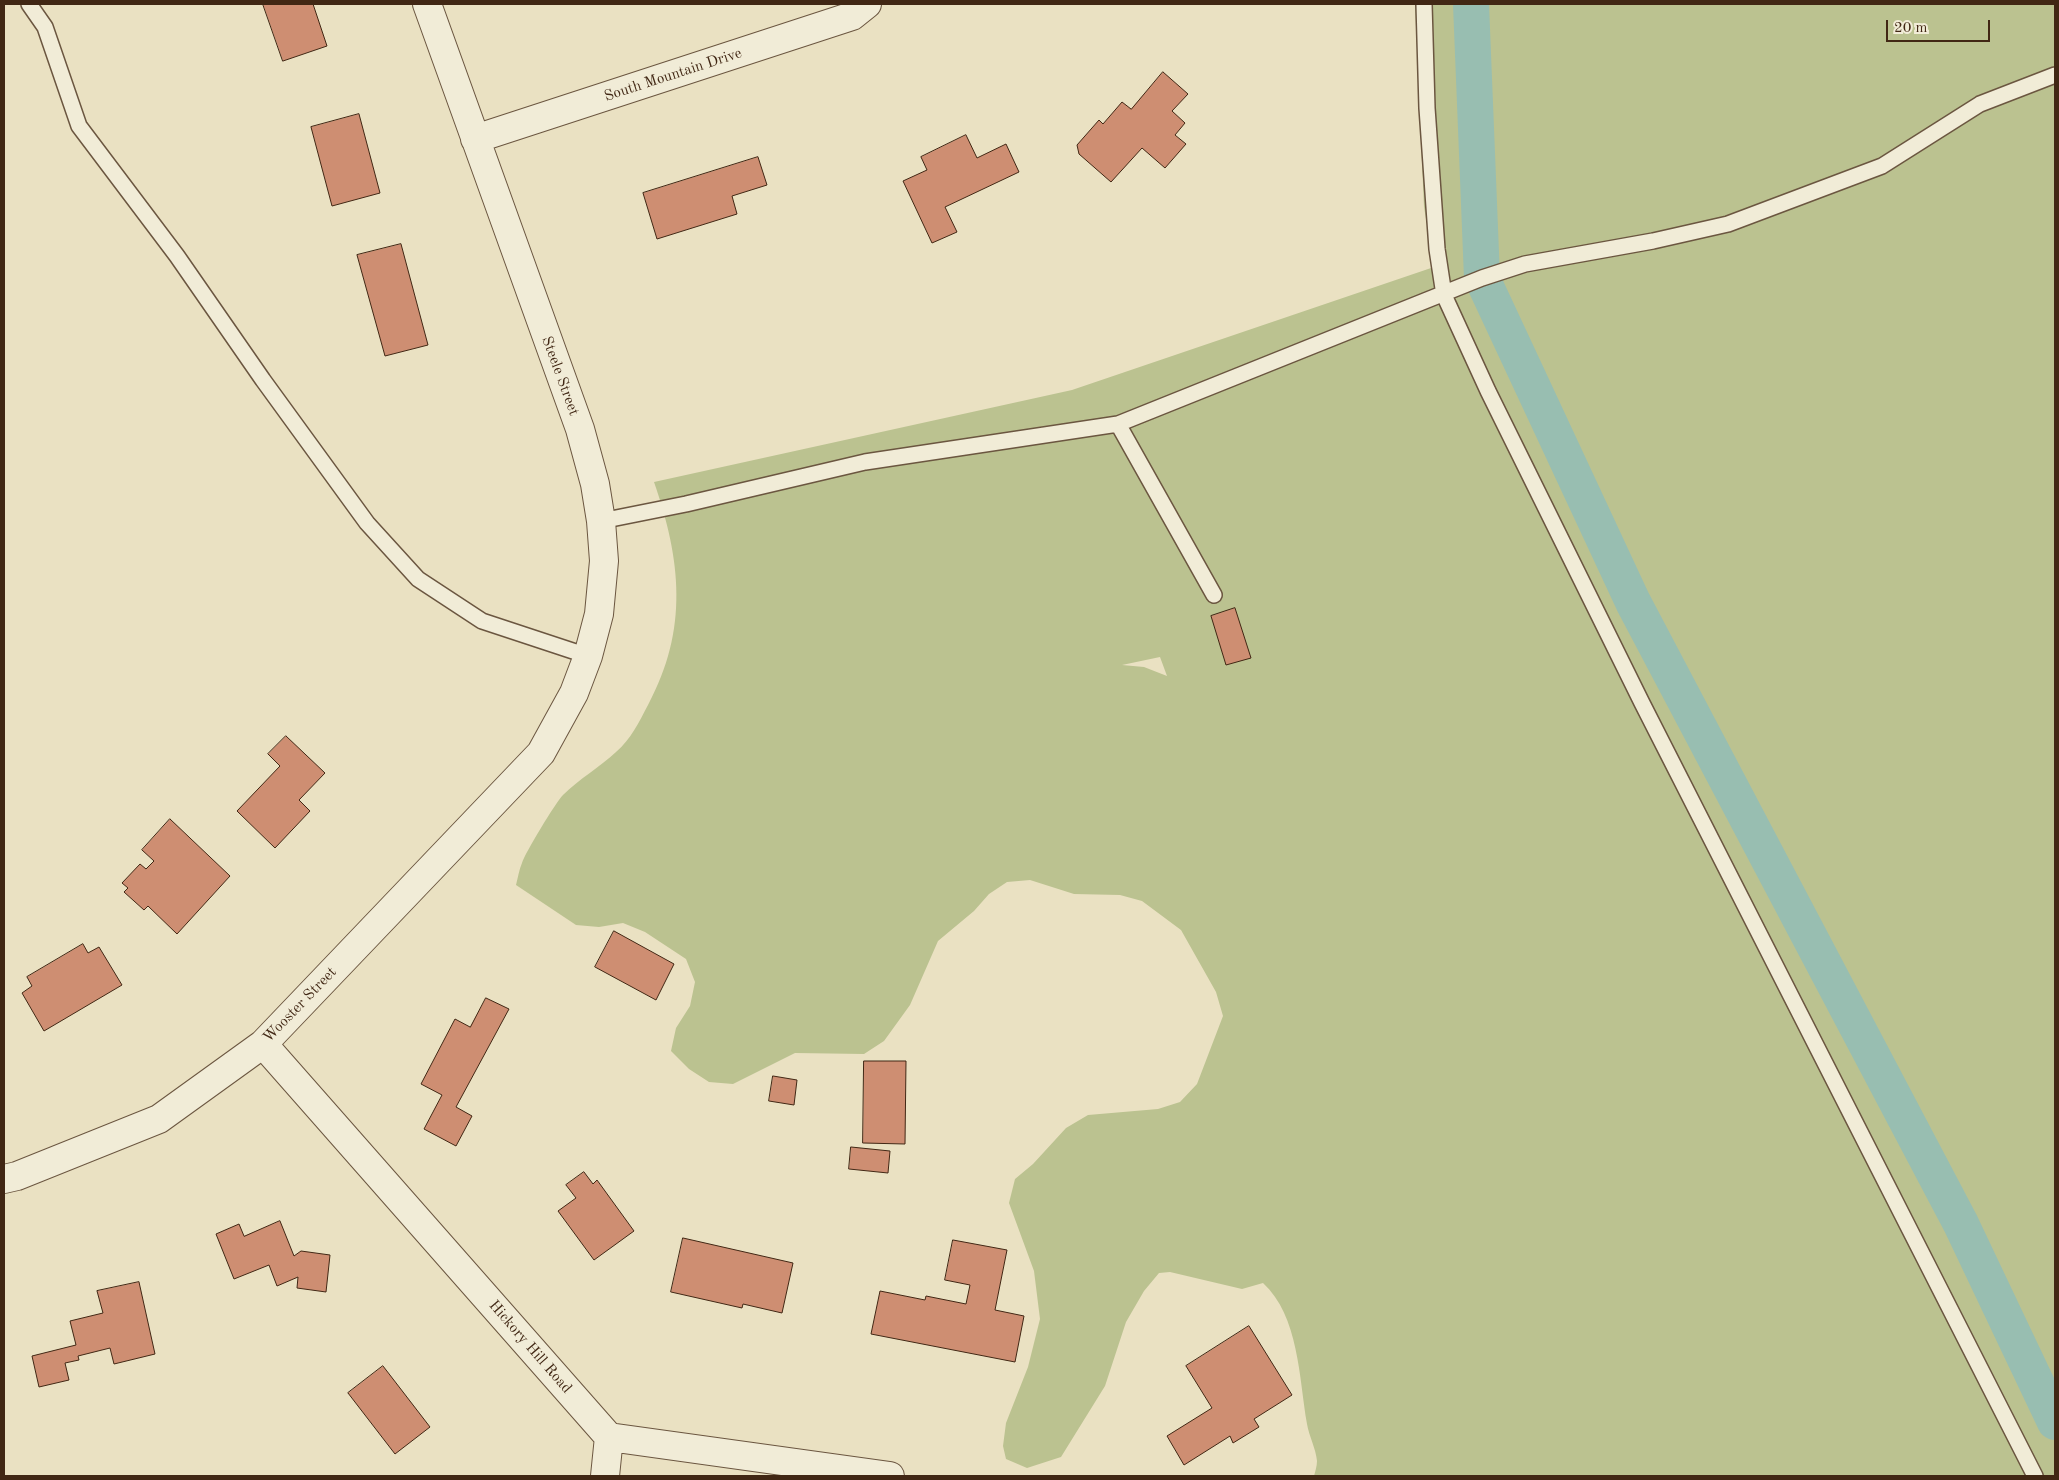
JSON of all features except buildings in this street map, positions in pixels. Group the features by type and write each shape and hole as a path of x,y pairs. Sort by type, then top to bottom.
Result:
{"street":[{"name":"Steele Street","path":"427,4 580,429 595,484 601,521 604,561 599,614 588,656 574,693 541,752"},
{"name":"South Mountain Drive","path":"475,140 852,16 867,4"},
{"name":"Wooster Street","path":"4,1179 17,1176 159,1119 263,1044 541,752"},
{"name":"Hickory Hill Road","path":"263,1044 609,1436"},
{"path":"605,1476 609,1436 890,1476"}],"lane":[{"path":"29,4 45,27 79,126 176,256 367,523 418,579 482,621 588,656"},
{"path":"1424,4 1426,108 1437,249 1444,295 1488,391 1642,703 2035,1476"},
{"path":"601,521 686,504 865,462 1118,424 1444,295 1482,278 1525,264 1653,241 1728,224 1882,166 1980,104 2055,75"},
{"path":"1118,424 1214,595"}],"green space":[{"path":"1415,4 2055,4 2055,1476 1314,1476 1317,1463 1307,1424 1296,1349 1284,1312 1275,1297 1263,1283 1242,1289 1170,1272 1159,1273 1144,1291 1126,1322 1105,1386 1061,1457 1027,1468 1006,1459 1003,1446 1006,1423 1028,1367 1040,1319 1034,1271 1009,1203 1015,1179 1033,1164 1066,1128 1088,1115 1158,1109 1180,1102 1197,1084 1223,1016 1216,992 1181,930 1142,901 1120,895 1074,894 1030,880 1007,882 989,894 974,911 938,941 910,1005 884,1041 864,1054 795,1053 733,1084 709,1082 689,1069 671,1051 676,1028 690,1006 695,982 686,959 645,932 623,923 599,927 576,925 516,885 524,857 559,800 626,742 648,705 661,677 670,649 675,622 676,594 675,567 670,539 654,482 1072,390 1434,267 1424,207","holes":["1160,657 1167,676 1144,667 1122,665"]}],"waterway":[{"path":"1471,4 1482,278 1633,602 1961,1224 2055,1422"}]}
